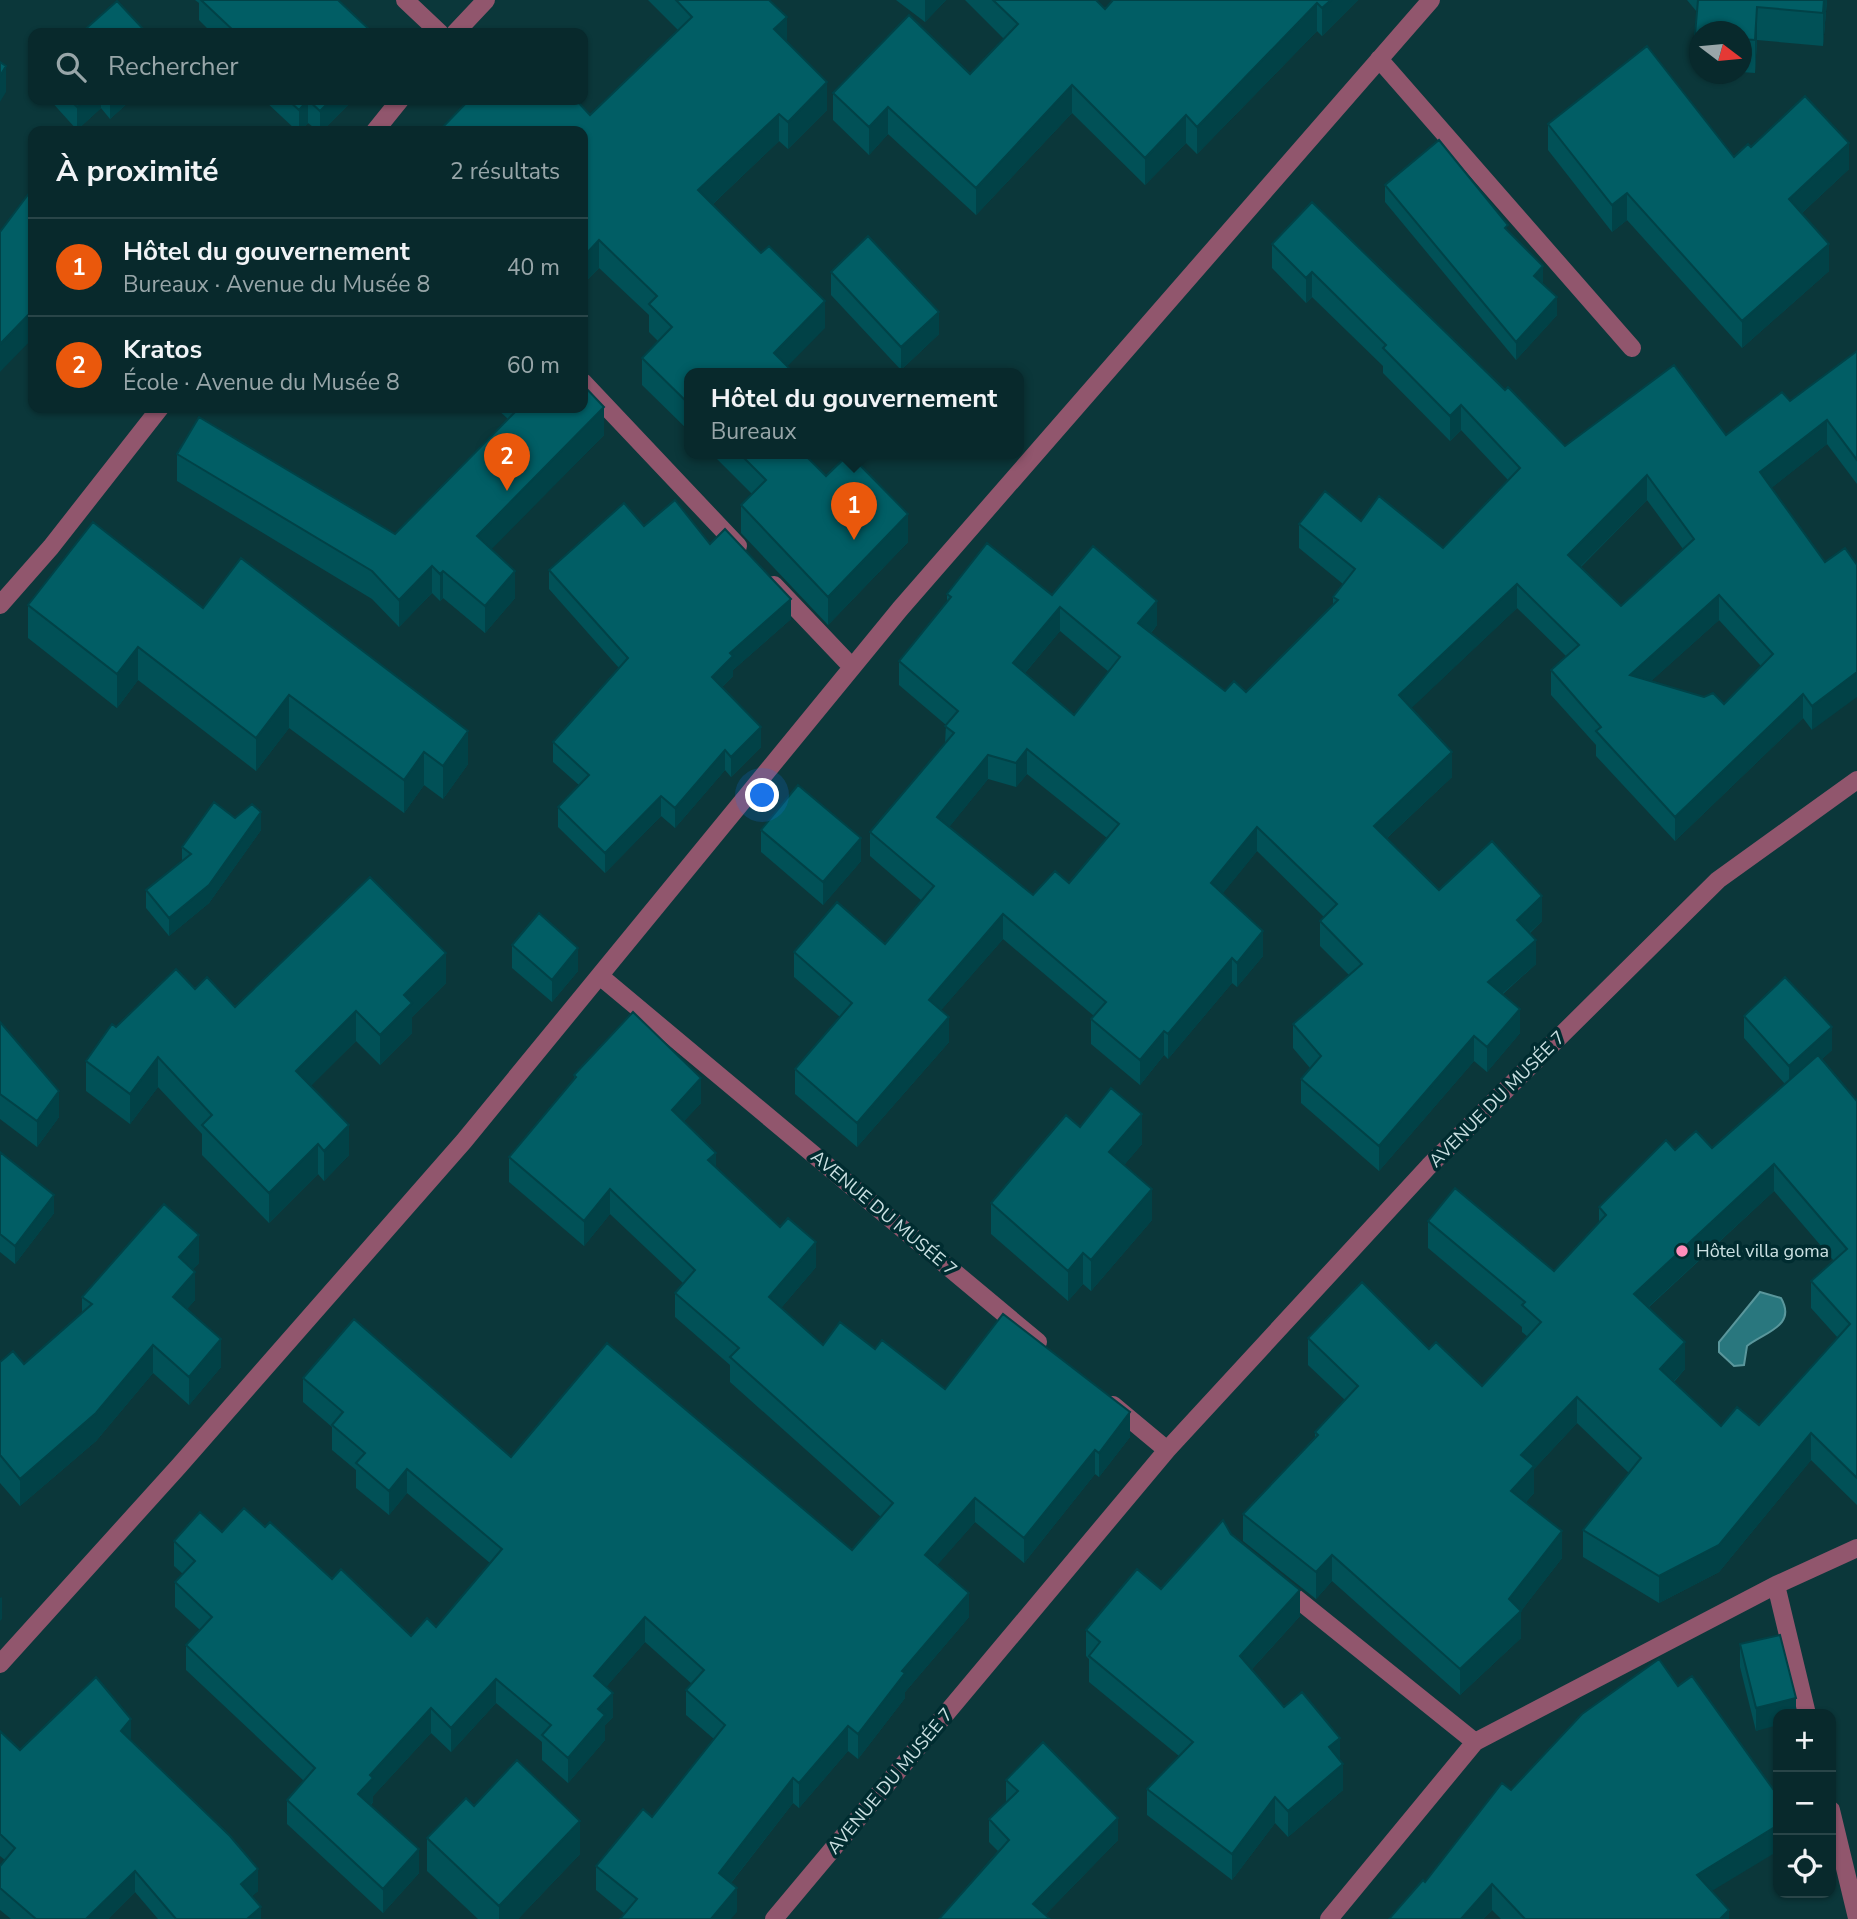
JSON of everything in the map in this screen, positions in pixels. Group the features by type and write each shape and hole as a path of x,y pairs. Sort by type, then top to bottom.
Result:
{"street":[{"path":"405,0 435,28"},
{"path":"460,28 486,0"},
{"path":"0,1664 271,1362 464,1141 601,977 851,666 1431,0"},
{"path":"1379,59 1632,348"},
{"path":"378,126 396,105"},
{"path":"588,387 746,554"},
{"path":"0,604 51,547 156,413"},
{"path":"765,575 851,666"},
{"name":"AVENUE DU MUSÉE 7","path":"774,1919 1167,1450 1429,1166 1718,880 1857,780"},
{"name":"AVENUE DU MUSÉE 7","path":"601,977 1049,1352"},
{"path":"1103,1397 1167,1450"},
{"path":"1329,1919 1475,1742 1776,1585 1857,1548"},
{"path":"1270,1577 1475,1742"},
{"path":"1776,1585 1806,1709"},
{"path":"1836,1831 1857,1918"}],"water":[{"path":"1760,1292 1781,1298 1785,1315 1777,1327 1747,1346 1744,1365 1734,1366 1719,1352 1719,1342"}],"building":[{"path":"201,0 338,0 368,28 231,28"},
{"path":"676,0 769,0 787,17 774,29 827,82 788,122 779,114 698,190 761,253 769,246 825,301 774,353 789,368 684,368 684,399 642,358 672,327 649,304 657,296 599,240 588,252 588,126 444,126 464,105 581,105 590,115 692,17"},
{"path":"993,0 1096,0 1105,9 1113,0 1331,0 1322,8 1317,3 1197,127 1186,115 1145,158 1072,85 976,188 888,107 869,127 833,93 909,15 970,74 1018,24"},
{"path":"1698,0 1824,0 1823,13 1757,7 1755,40 1752,40 1752,21 1696,21"},
{"path":"117,1 142,28 87,28"},
{"path":"1647,46 1734,157 1748,144 1751,147 1805,96 1849,143 1789,199 1829,244 1742,321 1627,193 1612,205 1548,124"},
{"path":"0,62 6,66 0,76"},
{"path":"313,105 326,105 320,111"},
{"path":"1439,140 1508,225 1505,228 1543,266 1534,276 1557,297 1516,342 1385,185"},
{"path":"28,195 28,315 0,344 0,232"},
{"path":"1312,202 1505,390 1508,387 1565,446 1674,365 1726,435 1782,392 1790,401 1857,351 1857,460 1827,420 1760,472 1825,562 1845,548 1857,565 1857,672 1812,706 1803,694 1675,817 1596,731 1601,727 1551,670 1579,645 1517,584 1399,695 1452,752 1374,826 1439,890 1492,841 1542,896 1517,920 1536,940 1488,982 1520,1009 1487,1047 1474,1036 1379,1146 1301,1079 1321,1056 1293,1024 1362,964 1320,921 1337,904 1257,827 1211,883 1263,931 1237,963 1232,958 1168,1034 1164,1031 1140,1060 1091,1019 1106,1002 1003,914 929,1000 949,1017 857,1123 795,1069 852,1003 794,952 837,902 885,944 934,886 870,832 954,733 945,726 958,711 899,661 951,597 947,594 987,543 1052,595 1093,546 1157,601 1138,623 1225,691 1234,681 1246,692 1338,600 1333,597 1355,569 1299,524 1325,491 1361,521 1379,496 1443,548 1520,468 1461,405 1450,416 1383,348 1386,345 1312,272 1306,278 1272,244","holes":["1647,475 1694,539 1621,606 1568,555","1719,595 1773,654 1724,704 1713,693 1704,697 1630,675","1060,607 1120,657 1074,715 1013,663","1027,749 1119,824 1069,883 1055,871 1033,895 937,817 988,755 1016,763"]},
{"path":"868,236 939,312 901,347 831,272"},
{"path":"588,390 604,407 477,536 515,571 485,606 443,571 440,574 432,566 399,600 372,571 177,454 199,417 395,534 514,413 588,413"},
{"path":"745,459 809,459 826,476 844,459 854,459 908,514 828,597 741,505 766,480"},
{"path":"675,500 710,544 725,529 791,599 730,653 733,656 712,677 761,727 731,757 725,750 675,808 661,796 605,853 558,807 589,775 553,742 628,658 549,570 624,503 644,526"},
{"path":"93,522 203,608 241,558 468,731 443,766 424,752 404,780 289,695 256,738 138,647 117,674 28,605"},
{"path":"798,785 861,838 823,882 761,830"},
{"path":"214,802 235,818 252,804 261,812 209,885 169,918 146,890 191,854 182,847"},
{"path":"370,877 446,953 404,995 412,1003 380,1035 356,1011 296,1071 349,1125 324,1151 318,1144 269,1193 202,1125 212,1115 158,1057 130,1094 86,1061 112,1024 116,1027 176,969 195,989 207,977 235,1007"},
{"path":"539,913 578,948 552,980 512,945"},
{"path":"1785,977 1832,1027 1789,1066 1744,1016"},
{"path":"633,1012 701,1078 672,1110 716,1153 708,1160 780,1227 788,1218 816,1242 769,1297 823,1345 840,1322 875,1349 882,1340 945,1389 1003,1314 1130,1412 1099,1453 1095,1450 1024,1538 975,1498 925,1555 969,1593 902,1671 905,1673 858,1734 848,1726 799,1783 793,1778 719,1873 737,1888 711,1919 620,1919 637,1899 596,1866 643,1809 652,1817 725,1725 686,1690 704,1670 645,1617 594,1676 613,1693 598,1709 605,1715 568,1758 542,1735 551,1725 496,1679 451,1728 431,1708 370,1775 373,1778 358,1794 419,1849 383,1889 287,1800 315,1768 186,1645 212,1617 175,1582 195,1561 174,1541 200,1512 222,1532 244,1508 265,1527 270,1522 332,1579 341,1569 411,1636 427,1618 436,1627 502,1549 407,1469 389,1491 356,1463 365,1453 332,1425 343,1412 303,1378 354,1319 511,1457 607,1343 852,1550 893,1503 730,1357 739,1348 675,1293 695,1270 610,1189 584,1221 509,1157 576,1077 574,1075"},
{"path":"0,1022 59,1091 37,1121 0,1094"},
{"path":"1818,1055 1857,1101 1857,1478 1811,1433 1719,1545 1659,1576 1583,1530 1641,1458 1577,1397 1521,1455 1534,1466 1511,1491 1562,1531 1509,1599 1521,1611 1460,1669 1332,1555 1316,1572 1243,1514 1318,1435 1315,1432 1358,1386 1308,1338 1362,1282 1429,1349 1436,1342 1482,1386 1541,1322 1522,1305 1525,1302 1428,1221 1455,1188 1554,1271 1606,1215 1599,1207 1666,1140 1675,1150 1696,1131 1712,1148","holes":["1774,1164 1847,1249 1811,1281 1850,1324 1759,1425 1737,1407 1721,1426 1660,1369 1685,1342 1634,1294"]},
{"path":"1111,1088 1142,1114 1109,1152 1152,1189 1091,1260 1083,1253 1068,1271 991,1203 1066,1115 1080,1127"},
{"path":"0,1152 54,1195 15,1246 0,1234"},
{"path":"164,1204 199,1235 179,1257 195,1272 173,1297 221,1339 189,1377 153,1345 96,1413 20,1479 0,1455 0,1362 13,1351 24,1364 92,1304 82,1297"},
{"path":"1223,1520 1231,1534 1300,1590 1240,1656 1284,1707 1302,1692 1340,1738 1329,1747 1343,1764 1288,1811 1275,1797 1232,1854 1147,1789 1193,1742 1089,1656 1100,1642 1086,1630 1137,1569 1161,1589"},
{"path":"1780,1635 1796,1698 1756,1708 1740,1644"},
{"path":"1659,1659 1678,1686 1692,1676 1773,1789 1773,1828 1697,1875 1729,1910 1720,1919 1525,1919 1492,1884 1461,1919 1389,1919 1423,1880 1425,1882 1502,1783 1511,1790 1582,1714"},
{"path":"96,1677 131,1719 121,1731 230,1836 258,1869 241,1884 261,1907 247,1919 176,1919 135,1871 86,1919 36,1919 0,1888 0,1866 15,1848 0,1834 0,1731 20,1750"},
{"path":"1043,1742 1118,1818 1033,1904 1050,1919 939,1919 1009,1840 989,1819 1018,1791 1006,1780"},
{"path":"517,1760 580,1821 499,1906 427,1838 466,1798 474,1806"}],"place":[{"name":"Kratos","path":"507,491"},
{"name":"Hôtel du gouvernement","path":"854,540"},
{"name":"Hôtel villa goma","path":"1682,1251"}]}
